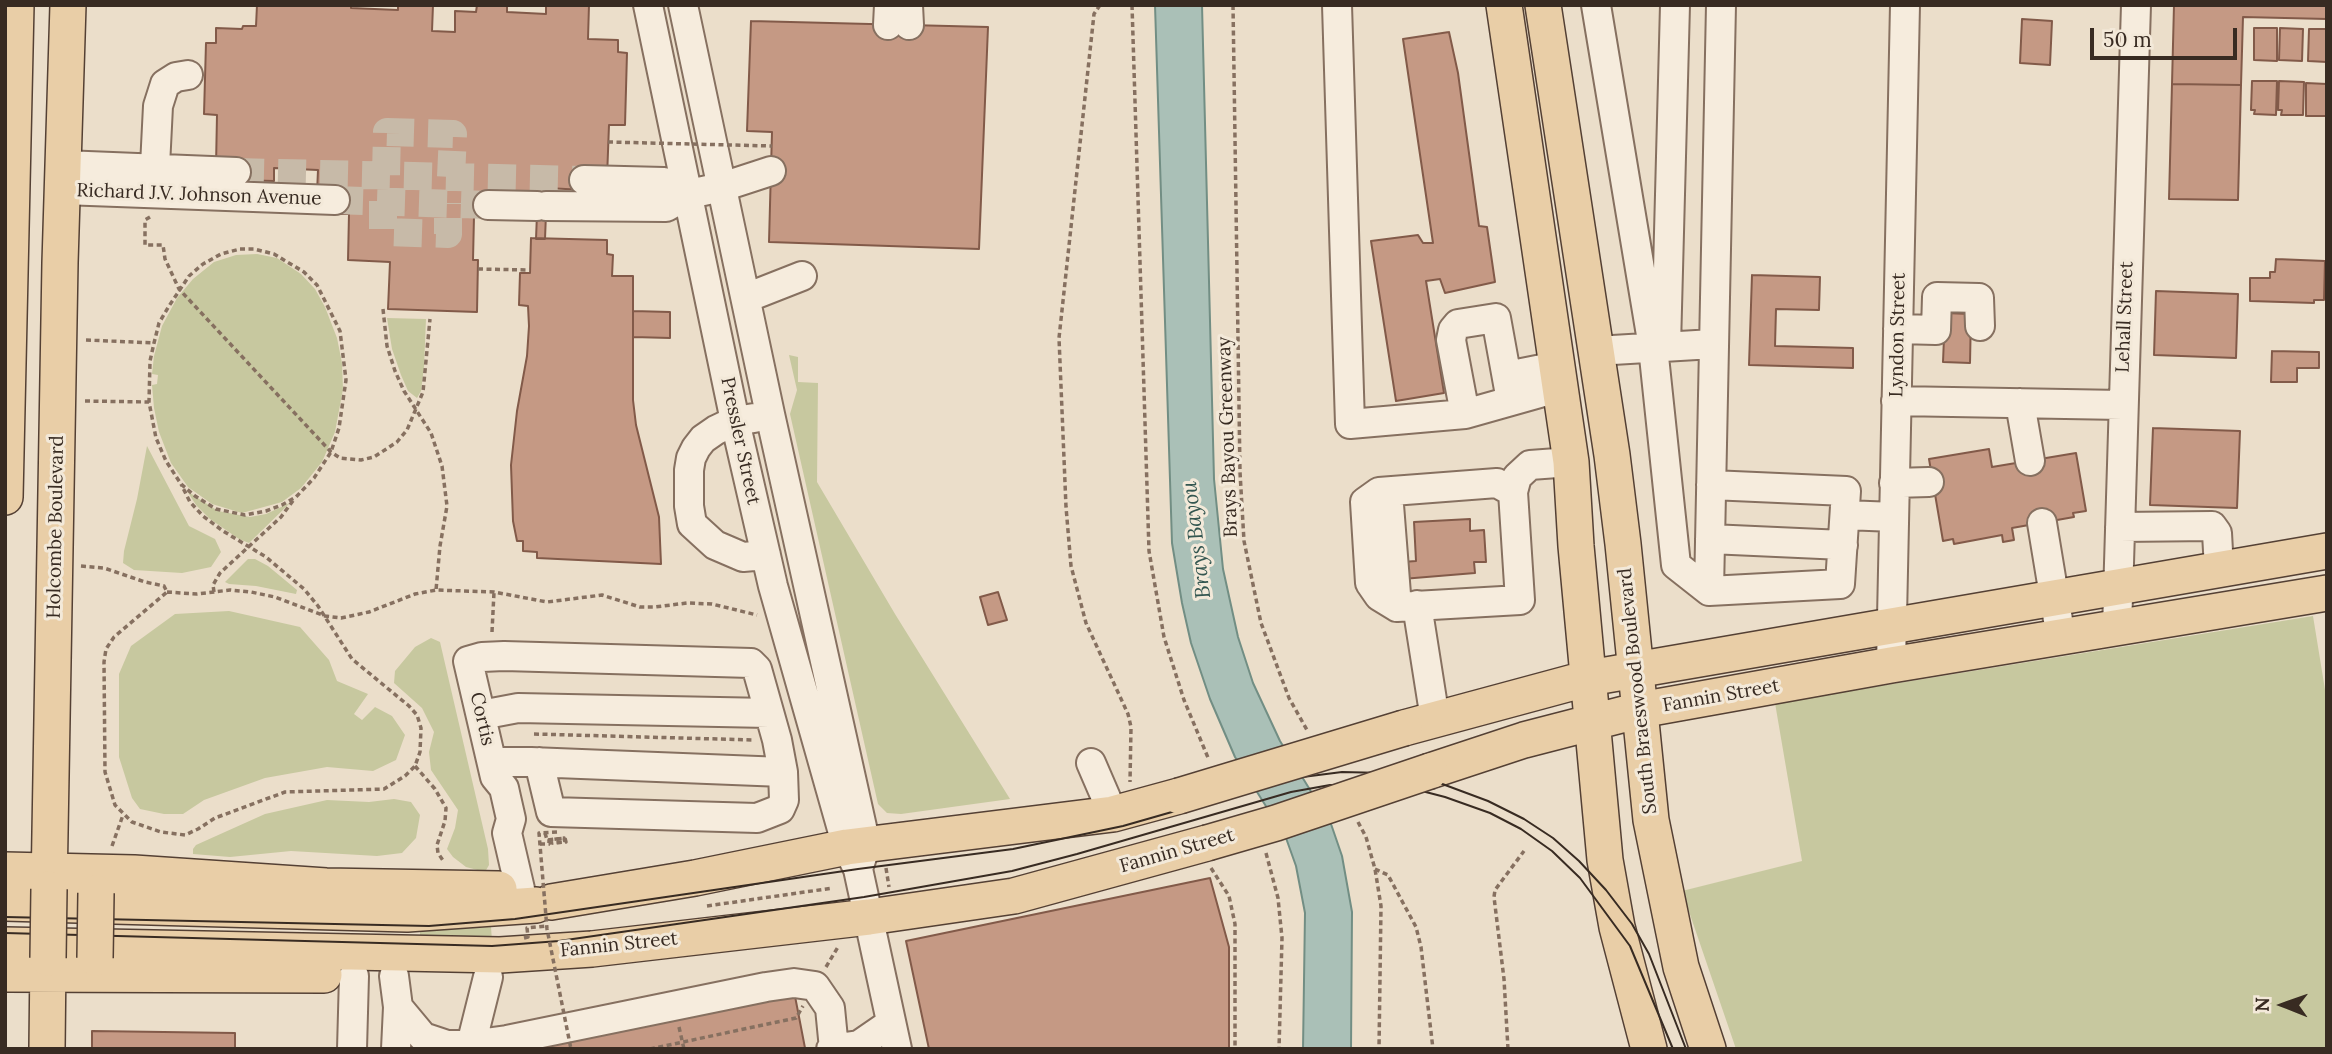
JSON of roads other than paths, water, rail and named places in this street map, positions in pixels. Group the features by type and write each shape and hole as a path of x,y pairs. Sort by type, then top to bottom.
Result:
{"main road":[{"path":"5,498 9,199 14,148 16,5"},
{"name":"Holcombe Boulevard","path":"47,1049 60,262 68,5"},
{"path":"1504,5 1571,462 1573,516 1596,781 1611,896 1648,1049"},
{"name":"South Braeswood Boulevard","path":"1543,5 1622,531 1651,820 1681,967 1708,1049"},
{"path":"14,148 43,188 63,177"},
{"path":"9,199 35,208 46,222 60,262"},
{"path":"1559,376 1597,360"},
{"name":"Fannin Street","path":"5,904 407,914 540,900 698,892 864,857 1122,811 1419,723 1589,678 2327,551"},
{"name":"Fannin Street","path":"5,945 499,955 592,949 830,921 1031,903 1524,740 1640,710 1891,665 2327,593"},
{"path":"122,862 96,893 95,958 134,974"},
{"path":"5,870 48,880 122,862 327,886 540,900"},
{"path":"5,974 48,966 134,974 354,975 396,991 488,977 618,971 830,921"}],"street":[{"name":"Pressler Street","path":"648,5 735,421 785,630 864,857"},
{"name":"Pressler Street","path":"683,5 818,632 864,857 869,917 894,1036"},
{"path":"1337,5 1350,424 1465,414 1509,388 1543,392 1559,376"},
{"path":"1596,5 1660,347 1676,565 1709,591 1840,584 1846,491 1711,485"},
{"path":"1660,347 1675,5"},
{"path":"1709,591 1721,5"},
{"name":"Lyndon Street","path":"1891,665 1905,5"},
{"name":"Lehall Street","path":"2117,629 2136,5"},
{"path":"155,180 158,106 165,84 176,77 188,75"},
{"path":"488,205 666,206 689,194 722,187 771,158"},
{"name":"Richard J.V. Johnson Avenue","path":"155,180 236,172"},
{"name":"Richard J.V. Johnson Avenue","path":"63,177 155,180 335,200"},
{"path":"584,180 664,182 689,194"},
{"path":"746,298 802,276"},
{"path":"1898,329 1936,330 1937,297 1979,298 1980,326"},
{"path":"1465,414 1451,340 1453,330 1458,324 1496,318 1509,388"},
{"path":"1597,360 1660,347 1713,344"},
{"path":"1896,401 2122,405"},
{"path":"2020,403 2031,461"},
{"path":"766,555 743,557 715,545 692,524 689,506 691,458 703,439 735,421 770,414"},
{"path":"1513,492 1497,483 1379,492 1365,502 1370,583 1378,596 1407,606 1520,600 1513,492 1517,477 1530,465 1571,462"},
{"path":"1895,483 1929,482"},
{"path":"1845,515 1894,517"},
{"path":"2042,523 2062,638"},
{"path":"2120,527 2212,526 2217,533 2219,569"},
{"path":"1710,540 1843,545"},
{"path":"1407,606 1419,723"},
{"path":"785,630 818,632"},
{"name":"Cortis","path":"540,900 508,833 498,822 491,791 494,770 468,661 504,656 751,663 757,669 769,713"},
{"path":"481,715 518,708 769,713 783,772 783,800 780,809 757,818 551,812 539,762"},
{"path":"494,770 539,762 783,772"},
{"path":"1091,763 1122,811"},
{"path":"352,1049 354,975"},
{"path":"470,1047 488,977"},
{"path":"396,991 423,1037 447,1045 470,1047 794,983 815,986 830,1008 833,1049 894,1036"},
{"path":"396,991 396,1049"}],"water":[{"name":"Brays Bayou","path":"1155,5 1202,5 1214,479 1223,569 1238,637 1253,683 1280,741 1331,824 1342,856 1352,912 1351,1049 1303,1049 1305,913 1296,866 1286,838 1235,757 1210,699 1191,643 1182,603 1172,543"}],"tunnel":[{"path":"386,175 387,132 453,134 451,177"},
{"path":"236,172 584,180"},
{"path":"335,200 488,205"},
{"path":"383,201 383,232 448,234 448,203"}],"tram line":[{"path":"5,917 429,926 515,919 1013,849 1123,826 1287,779 1342,772 1385,773 1437,782 1488,801 1524,819 1553,838 1579,861 1632,924 1649,954 1686,1049"},
{"path":"5,933 492,946 559,941 864,897 1012,871 1291,792 1330,785 1387,785 1445,797 1490,813 1521,829 1552,851 1580,878 1630,946 1673,1049"}]}
